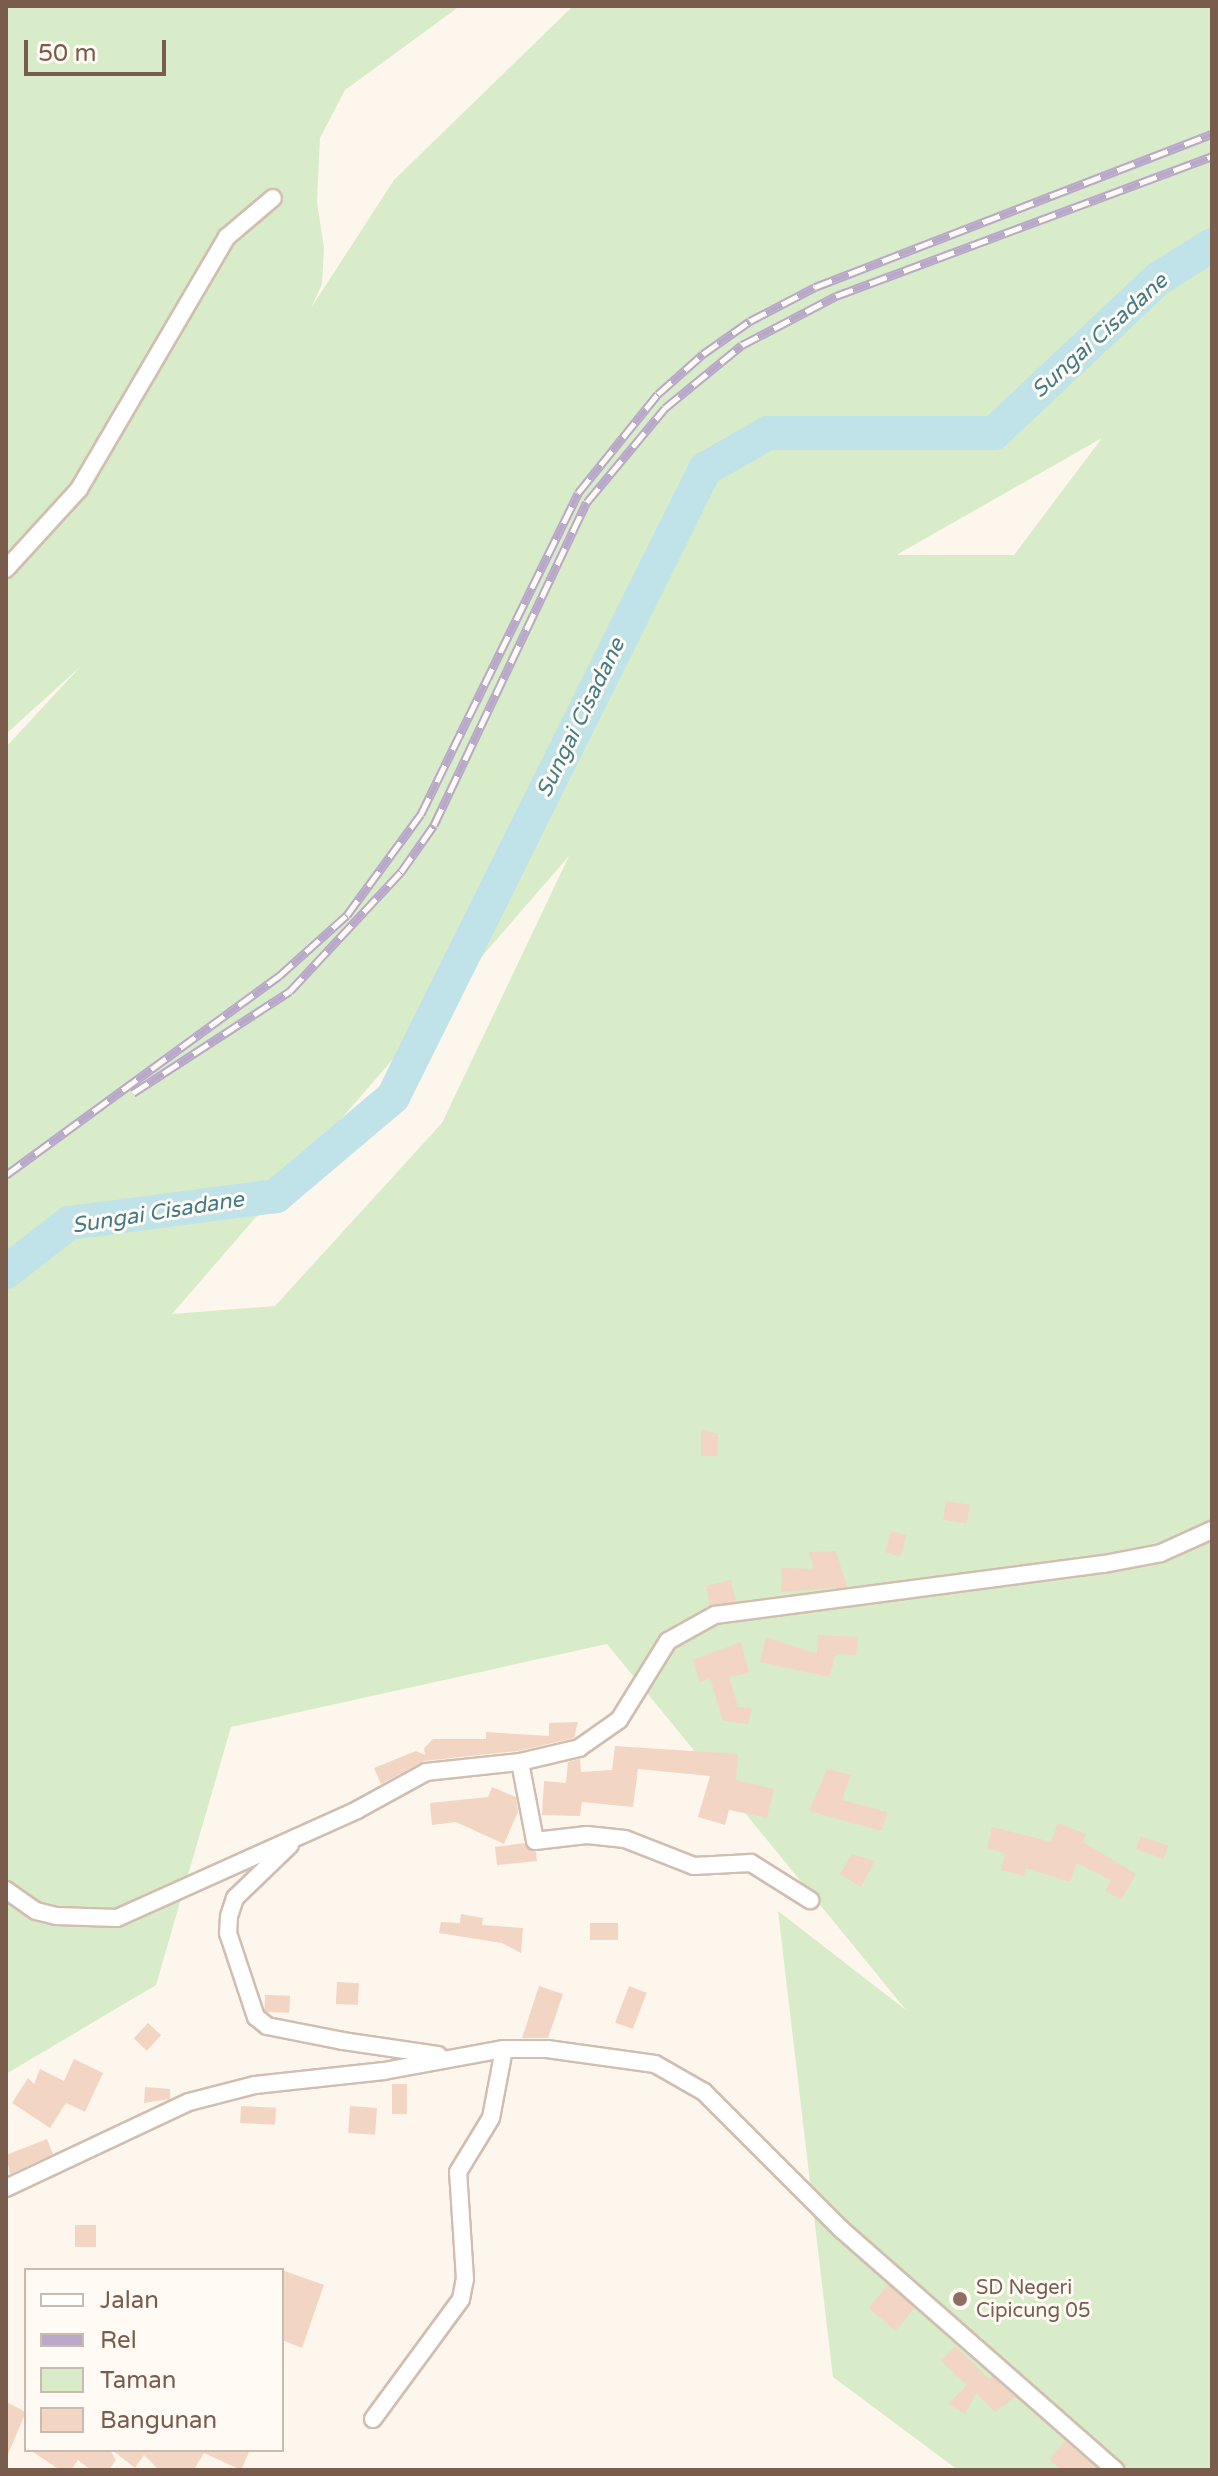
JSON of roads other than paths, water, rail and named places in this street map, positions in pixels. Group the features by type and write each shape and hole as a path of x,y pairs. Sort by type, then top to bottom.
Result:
{"street":[{"path":"6,569 79,489 227,237 273,198"},
{"path":"6,1890 36,1911 56,1916 117,1918 296,1838 426,1772 520,1762 579,1748 608,1731 668,1641 699,1620 1104,1564 1161,1553 1212,1530"},
{"path":"520,1762 535,1841 587,1835 625,1839 694,1866 751,1863 810,1900"},
{"path":"296,1838 235,1898 229,1916 228,1933 256,2017 267,2026 448,2056"},
{"path":"373,2419 461,2299 465,2279 458,2172 491,2118 504,2049"},
{"path":"6,2188 211,2095 384,2071 448,2056 504,2049 547,2049 655,2064 683,2075 841,2229 1108,2467"}],"waterway":[{"name":"Sungai Cisadane","path":"6,1272 69,1223 276,1196 393,1097 705,469 768,433 994,433 1158,279 1212,245"}],"railway":[{"path":"6,1175 279,976 347,915 421,814 578,493 658,394 703,354 750,321 815,287 1212,134"},
{"path":"133,1093 290,991 401,872 434,825 587,502 665,408 742,345 836,296 1212,156"}],"place":[{"name":"SD Negeri Cipicung 05","path":"960,2299"}]}
